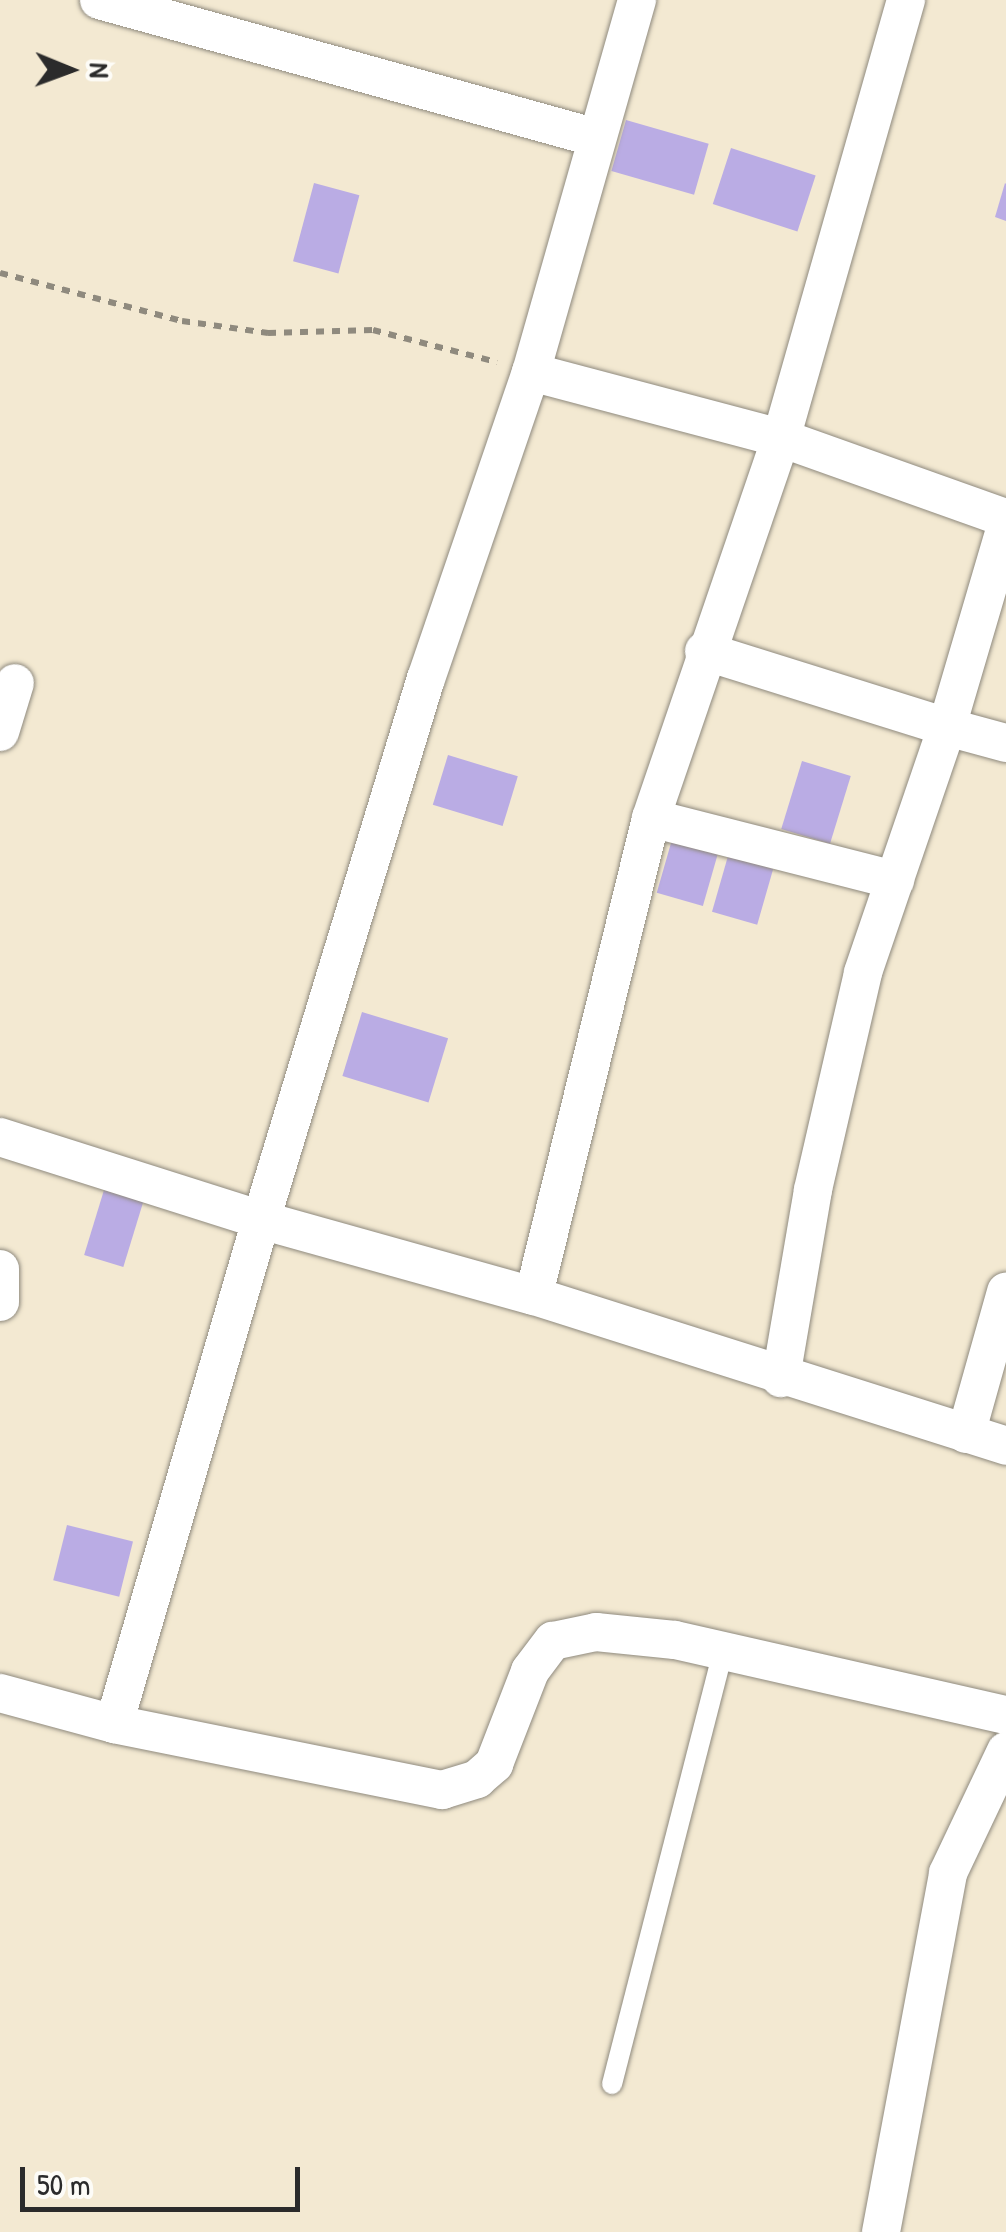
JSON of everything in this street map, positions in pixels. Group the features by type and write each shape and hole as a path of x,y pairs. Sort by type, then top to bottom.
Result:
{"street":[{"path":"99,0 597,138"},
{"path":"114,1724 260,1220 426,678 532,372 637,0"},
{"path":"534,1296 651,818 704,652 781,438 906,0"},
{"path":"532,372 781,438 1006,518"},
{"path":"781,1378 813,1190 858,991 947,727 1006,526"},
{"path":"704,652 1006,743"},
{"path":"0,732 15,684"},
{"path":"651,818 894,880"},
{"path":"0,1136 260,1220 534,1296 781,1378 1006,1446"},
{"path":"0,1270 0,1302"},
{"path":"966,1434 1006,1292"},
{"path":"0,1693 114,1724 442,1790 476,1780 494,1764 530,1671 553,1641 596,1632 722,1651 1006,1715"},
{"path":"881,2232 948,1873 1006,1751"}],"lane":[{"path":"612,2084 722,1651"}],"path":[{"path":"0,273 182,321 268,332 373,330 532,372"}],"building":[{"path":"626,120 709,144 694,195 611,171"},
{"path":"731,148 816,176 797,232 713,204"},
{"path":"314,183 359,195 338,273 293,261"},
{"path":"1006,184 1006,221 995,217"},
{"path":"448,755 518,776 503,826 433,805"},
{"path":"802,761 851,776 830,844 781,829"},
{"path":"673,836 719,849 703,906 657,893"},
{"path":"728,856 773,869 757,925 712,912"},
{"path":"362,1012 448,1038 428,1102 342,1076"},
{"path":"104,1190 143,1202 123,1267 84,1255"},
{"path":"67,1525 133,1541 119,1597 53,1580"}]}
